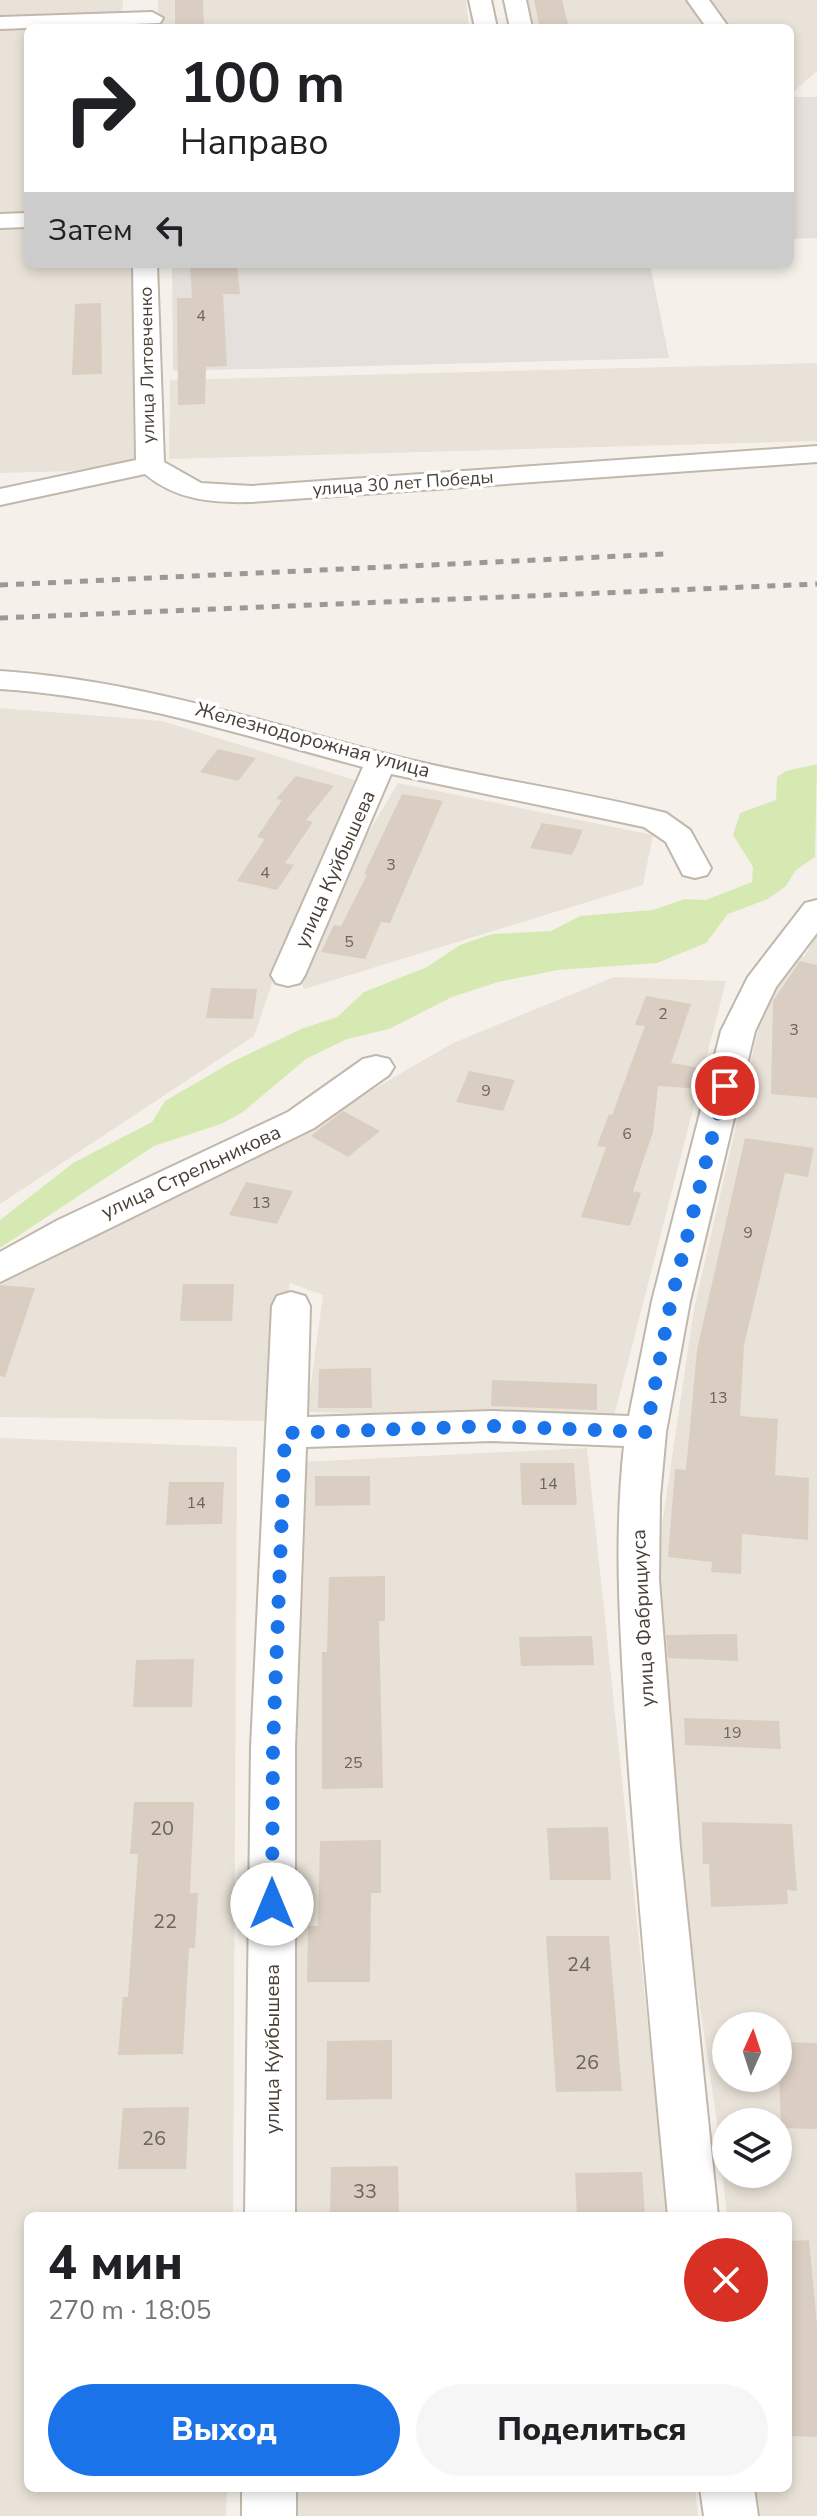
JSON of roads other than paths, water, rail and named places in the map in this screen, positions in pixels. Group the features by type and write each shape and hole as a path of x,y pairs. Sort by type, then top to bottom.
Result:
{"street":[{"path":"480,0 485,24"},
{"path":"515,0 520,24"},
{"path":"698,0 715,24"},
{"path":"0,23 152,15"},
{"path":"0,221 24,220"},
{"name":"улица Литовченко","path":"145,268 150,465"},
{"name":"улица 30 лет Победы","path":"150,465 172,484 194,491 251,494 817,454"},
{"path":"0,497 150,465"},
{"name":"Железнодорожная улица","path":"0,680 103,689 188,706 381,762 655,820 679,837 695,868"},
{"name":"улица Куйбышева","path":"288,975 381,762"},
{"name":"улица Фабрициуса","path":"693,2212 657,1847 638,1580 639,1497 646,1432 671,1301 738,1031 760,985 817,910"},
{"name":"улица Стрельникова","path":"0,1269 71,1229 301,1120 376,1067"},
{"name":"улица Куйбышева","path":"270,2212 273,1747 291,1306"},
{"path":"285,1433 492,1426 646,1432"},
{"path":"269,2492 269,2516"},
{"path":"728,2492 731,2516"}],"railway":[{"path":"0,585 665,554"},
{"path":"0,618 817,584"}]}
